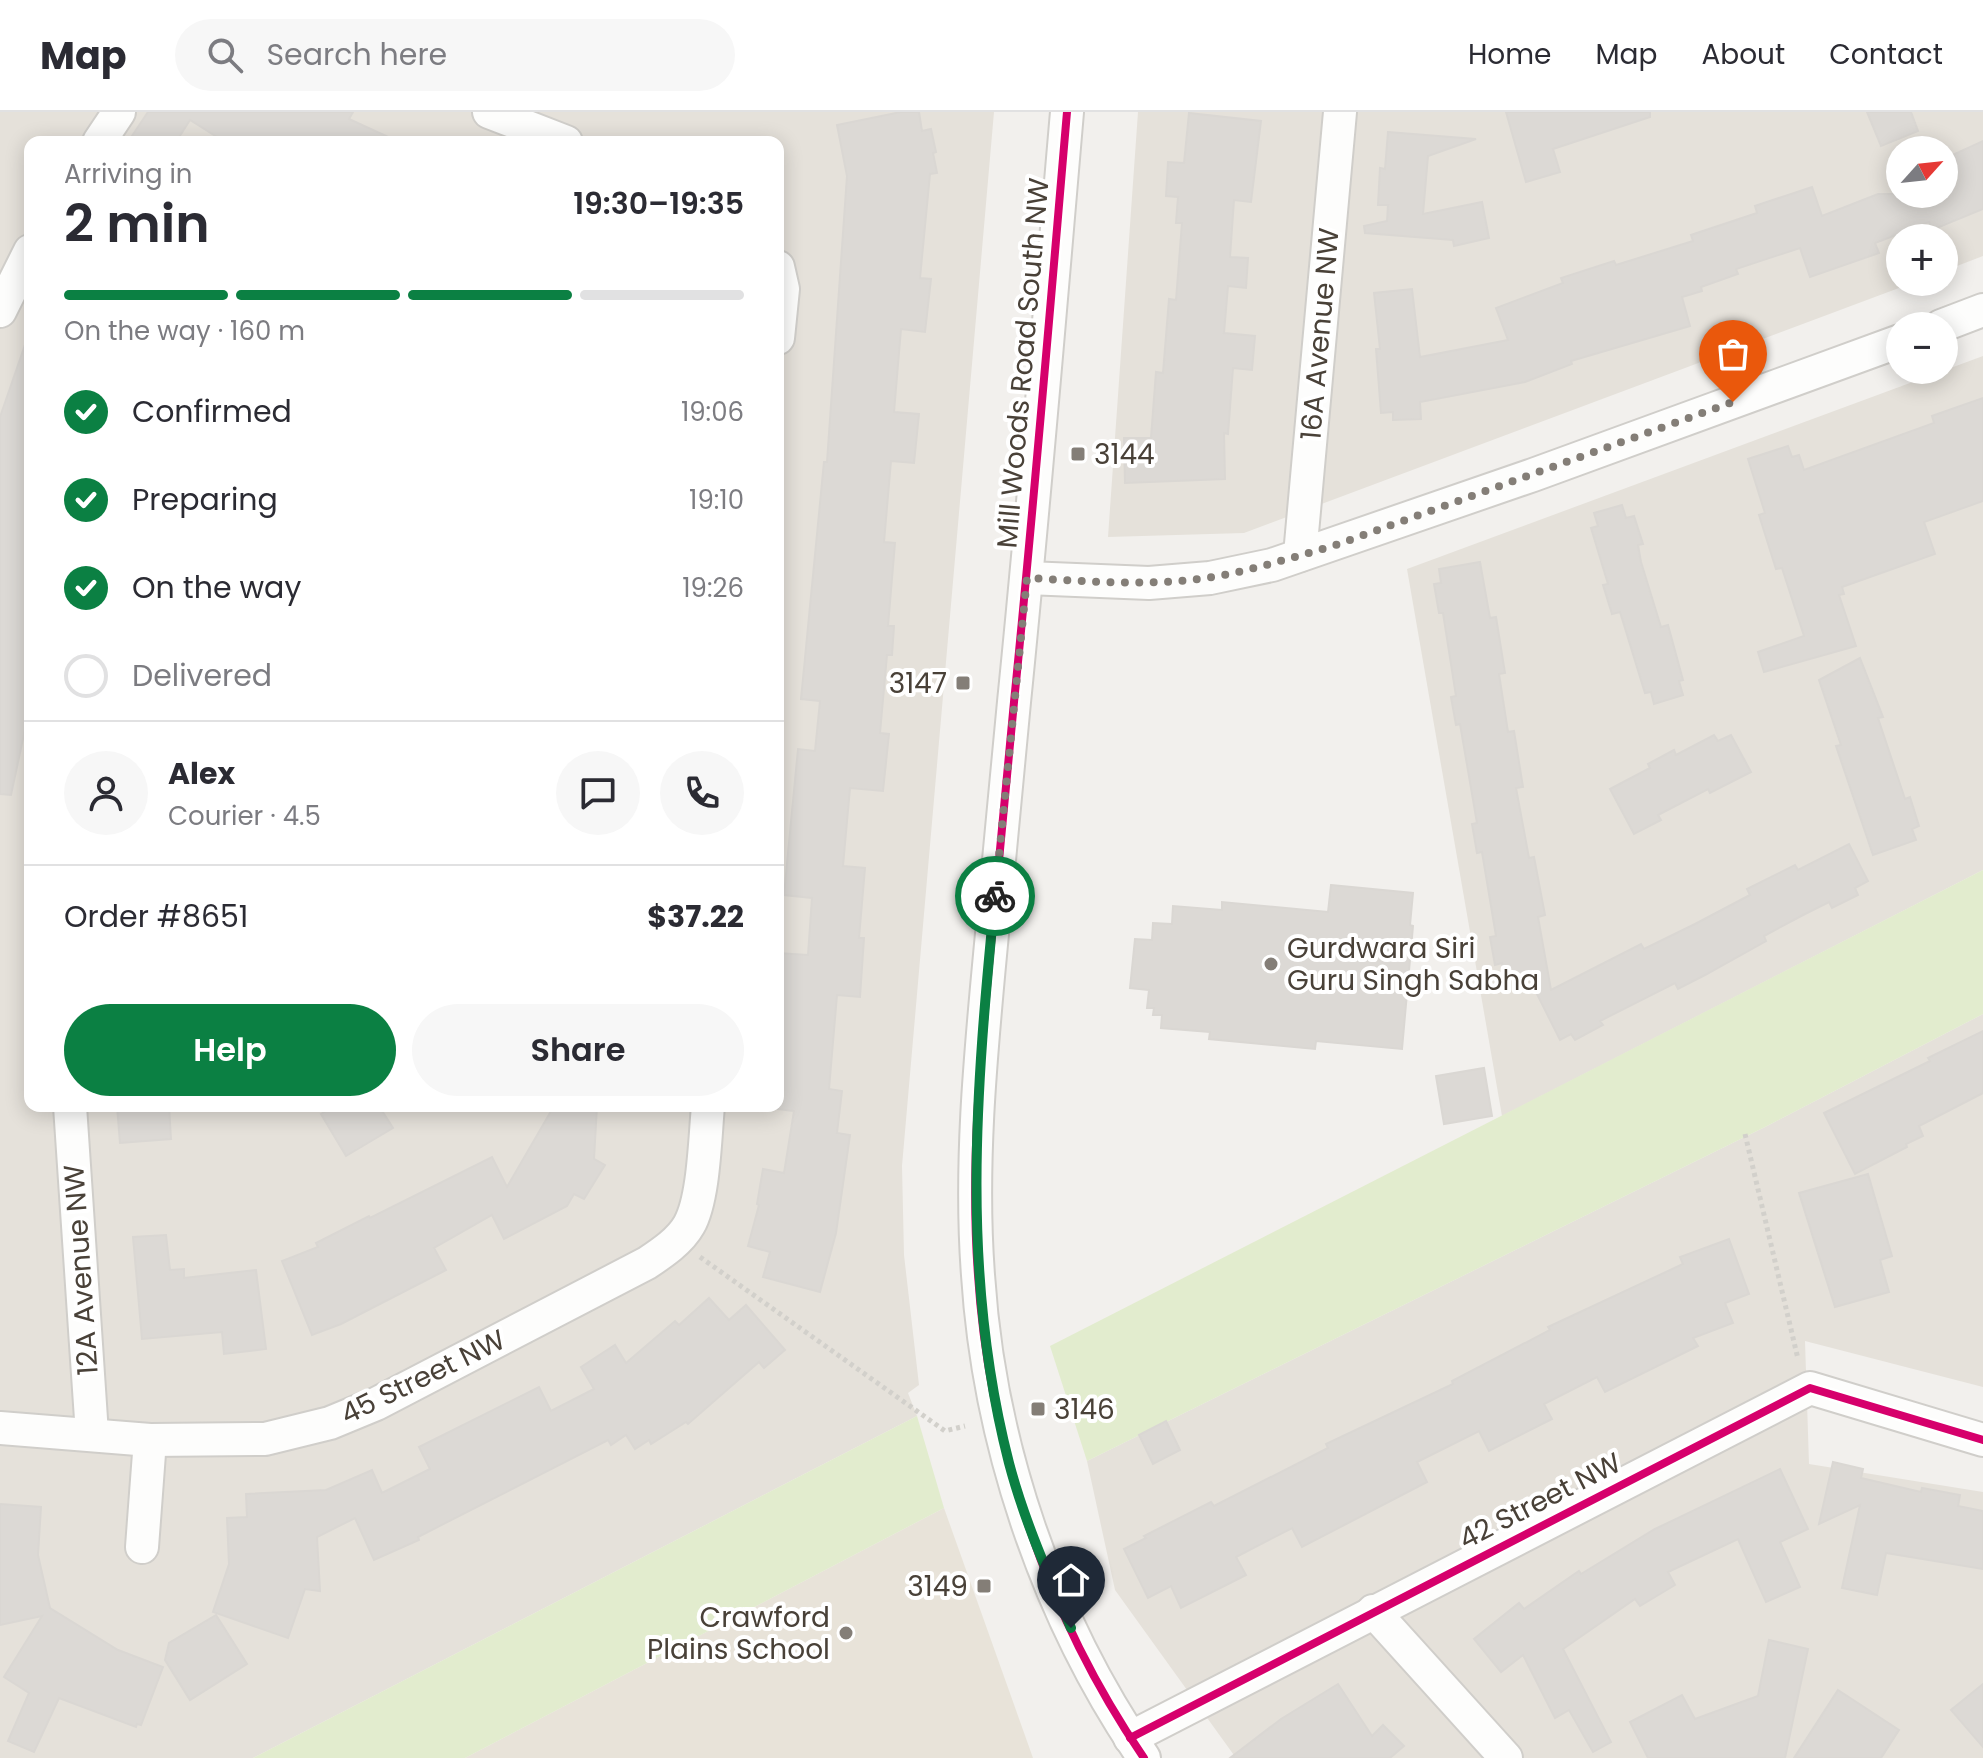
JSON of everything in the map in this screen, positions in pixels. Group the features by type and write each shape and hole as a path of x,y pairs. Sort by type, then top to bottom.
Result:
{"street":[{"path":"103,136 119,112"},
{"path":"489,112 551,136"},
{"name":"Mill Woods Road South NW","path":"1067,112 1027,578 978,1073 975,1233 978,1280 993,1389 1010,1465 1028,1524 1071,1628 1105,1695 1137,1748"},
{"name":"16A Avenue NW","path":"1300,555 1340,112"},
{"path":"0,311 24,263"},
{"path":"1958,320 1983,310"},
{"path":"1027,578 1149,583 1242,572 1548,469 1886,346"},
{"name":"12A Avenue NW","path":"70,1112 92,1434"},
{"path":"678,1238 689,1225 696,1205 707,1112"},
{"name":"45 Street NW","path":"0,1428 150,1440 265,1439 330,1423 376,1404 647,1263 678,1238"},
{"name":"42 Street NW","path":"1137,1748 1373,1611 1810,1388 1983,1440"},
{"path":"142,1547 150,1440"},
{"path":"1373,1611 1506,1758"}],"path":[{"path":"1745,1134 1798,1360"},
{"path":"678,1238 705,1261 945,1431 965,1426"}],"shaded area":[{"path":"0,112 994,112 902,1166 904,1255 919,1385 908,1393 917,1416 253,1758 0,1758"},
{"path":"1138,112 1983,112 1983,256 1958,266 1958,224 1886,224 1886,293 1244,533 1108,537"},
{"path":"1983,356 1983,870 1502,1116 1407,569 1907,384 1958,384 1958,365"},
{"path":"1983,1014 1983,1387 1805,1341 1809,1464 1983,1492 1983,1758 1236,1758 1115,1590 1087,1461 1765,1127"},
{"name":"Crawford Plains School","path":"944,1508 1033,1758 465,1758"}],"green space":[{"path":"1983,870 1983,1014 1765,1127 1087,1461 1050,1346"},
{"path":"917,1416 944,1508 465,1758 253,1758"}],"building":[{"path":"148,112 353,112 349,119 386,136 215,136 190,120 180,136 132,136"},
{"path":"901,112 919,112 922,131 931,129 937,173 930,174 920,278 931,279 925,332 901,329 894,412 919,414 914,463 891,461 884,542 895,543 888,626 894,626 892,655 887,655 880,733 889,734 883,791 850,788 843,866 865,868 859,938 864,938 860,997 837,995 829,1089 842,1091 837,1133 850,1135 836,1233 820,1292 763,1277 770,1252 748,1246 759,1205 763,1169 784,1173 794,1111 784,1110 784,953 808,955 812,898 784,895 798,749 815,751 820,701 801,699 824,462 827,462 847,176 837,125"},
{"path":"1506,112 1650,112 1650,117 1553,149 1560,172 1526,182"},
{"path":"1867,112 1911,112 1918,131 1906,136 1886,136 1886,144 1881,146"},
{"path":"1189,113 1261,121 1251,202 1234,200 1230,257 1248,258 1246,288 1228,286 1224,333 1255,336 1252,370 1233,368 1228,434 1224,433 1225,479 1125,483 1124,438 1151,438 1156,372 1163,373 1169,299 1176,300 1182,223 1176,223 1178,197 1166,196 1168,162 1184,163"},
{"path":"1388,132 1476,139 1428,156 1423,214 1482,202 1489,238 1454,246 1453,240 1365,233 1364,226 1387,221 1388,205 1378,205 1380,168 1385,169"},
{"path":"1983,141 1983,209 1947,224 1886,224 1886,239 1875,243 1879,253 1810,277 1800,248 1736,269 1738,274 1682,297 1690,326 1571,361 1572,364 1525,382 1420,402 1421,419 1393,420 1393,412 1381,413 1376,349 1380,349 1374,293 1412,289 1420,357 1508,340 1496,308 1563,283 1561,278 1693,241 1691,235 1757,213 1755,206 1812,187 1822,216 1878,194 1886,194 1886,208 1958,208 1958,153"},
{"path":"24,348 24,734 11,795 0,794 0,417"},
{"path":"1983,398 1983,501 1924,522 1935,554 1842,587 1844,594 1839,595 1856,646 1764,672 1758,652 1804,636 1782,568 1776,569 1759,515 1765,513 1748,459 1788,446 1792,457 1799,455 1804,470 1934,423 1932,416"},
{"path":"1622,505 1626,518 1634,516 1643,544 1638,545 1641,562 1661,627 1668,625 1683,680 1679,681 1683,695 1654,704 1651,692 1645,693 1620,612 1612,614 1603,585 1608,584 1591,528 1598,526 1594,513"},
{"path":"1480,562 1490,618 1496,617 1505,673 1499,674 1508,732 1514,731 1523,787 1516,788 1529,858 1534,857 1545,915 1538,917 1551,990 1641,944 1644,949 1695,924 1750,895 1747,889 1795,865 1798,870 1849,844 1868,881 1855,888 1858,895 1832,908 1829,902 1805,914 1764,936 1766,941 1705,975 1678,989 1675,983 1600,1021 1603,1025 1575,1040 1571,1034 1560,1040 1528,976 1505,980 1502,963 1495,965 1490,937 1496,936 1482,852 1477,853 1472,824 1477,823 1460,724 1456,725 1451,697 1456,696 1443,613 1439,613 1434,584 1441,583 1439,569"},
{"path":"1860,658 1883,717 1878,718 1905,799 1910,797 1919,826 1912,829 1916,840 1873,855 1836,746 1841,745 1819,680"},
{"path":"1714,735 1718,741 1731,735 1751,772 1710,793 1708,789 1658,815 1661,820 1634,834 1610,789 1650,768 1648,764 1674,750 1676,755"},
{"name":"Gurdwara Siri Guru Singh Sabha","path":"1331,885 1413,893 1402,1049 1316,1041 1315,1049 1209,1039 1210,1032 1161,1028 1162,1015 1153,1015 1154,1008 1147,1008 1149,990 1130,988 1135,939 1152,940 1153,923 1172,924 1173,906 1222,910 1222,902 1328,912"},
{"path":"1983,1031 1983,1093 1919,1126 1923,1136 1855,1174 1824,1113"},
{"path":"1484,1068 1492,1116 1444,1124 1436,1076"},
{"path":"117,1112 169,1112 171,1139 120,1143"},
{"path":"383,1112 393,1128 346,1156 321,1114"},
{"path":"551,1112 597,1112 594,1159 605,1165 584,1199 574,1194 567,1206 504,1239 492,1215 434,1248 446,1270 341,1324 312,1335 282,1261 318,1247 316,1243 492,1157 507,1187"},
{"path":"1868,1174 1892,1256 1880,1260 1889,1292 1835,1307 1799,1193"},
{"path":"166,1235 170,1270 184,1269 184,1278 256,1270 266,1349 224,1354 222,1332 142,1339 133,1237"},
{"path":"1729,1239 1749,1294 1725,1303 1733,1323 1693,1338 1698,1346 1605,1392 1597,1377 1544,1404 1552,1419 1489,1451 1479,1431 1417,1462 1427,1482 1302,1547 1292,1528 1236,1557 1246,1575 1181,1608 1171,1586 1148,1598 1124,1549 1146,1538 1144,1536 1211,1502 1214,1506 1328,1448 1326,1444 1453,1384 1452,1381 1550,1330 1548,1327 1683,1264 1680,1257"},
{"path":"709,1298 729,1320 746,1305 785,1350 764,1368 759,1362 688,1424 686,1422 651,1444 649,1440 635,1449 626,1435 611,1445 608,1440 418,1537 419,1540 374,1560 355,1518 317,1537 320,1591 305,1589 288,1638 213,1612 229,1564 227,1518 247,1517 246,1494 326,1490 372,1470 382,1493 430,1469 419,1447 539,1387 551,1411 594,1389 581,1367 615,1345 626,1363 675,1321 679,1325"},
{"path":"1166,1421 1180,1450 1153,1464 1139,1435"},
{"path":"1833,1462 1863,1469 1861,1478 1921,1492 1922,1488 1960,1495 1958,1506 1983,1511 1983,1569 1886,1553 1877,1595 1842,1588 1860,1505 1819,1524"},
{"path":"1780,1469 1808,1529 1780,1542 1800,1587 1766,1602 1738,1539 1668,1572 1675,1585 1640,1606 1635,1599 1563,1649 1611,1742 1593,1752 1569,1710 1555,1718 1523,1655 1501,1672 1474,1639 1519,1603 1524,1609 1579,1571 1581,1574 1655,1529"},
{"path":"0,1504 41,1507 38,1555 50,1608 118,1650 163,1667 141,1725 137,1724 136,1727 59,1698 34,1752 8,1741 29,1693 4,1677 42,1616 0,1625"},
{"path":"216,1615 247,1664 190,1700 165,1660 169,1643"},
{"path":"1769,1640 1808,1649 1785,1758 1648,1758 1630,1722 1682,1695 1695,1719 1758,1696"},
{"path":"1338,1684 1372,1736 1383,1725 1404,1746 1390,1758 1230,1758 1281,1719"},
{"path":"1983,1684 1983,1747 1951,1710"},
{"path":"1838,1690 1899,1730 1881,1758 1794,1758"}],"cycle path":[{"path":"1067,112 983,1035 977,1115 976,1235 984,1339 995,1402 1029,1528 1079,1647 1144,1758"},
{"path":"1130,1738 1810,1388 1983,1440"}],"way so far":[{"path":"995,896 1027,578 1149,583 1210,578 1272,565 1333,546 1733,402"}],"place":[{"name":"3144","path":"1078,454"},
{"name":"3147","path":"963,683"},
{"name":"Gurdwara Siri Guru Singh Sabha","path":"1271,964"},
{"name":"3146","path":"1038,1409"},
{"name":"3149","path":"984,1586"},
{"name":"Crawford Plains School","path":"846,1633"}],"route":[{"path":"995,896 978,1073 975,1233 978,1280 990,1375 1010,1465 1028,1524 1071,1628"}]}
